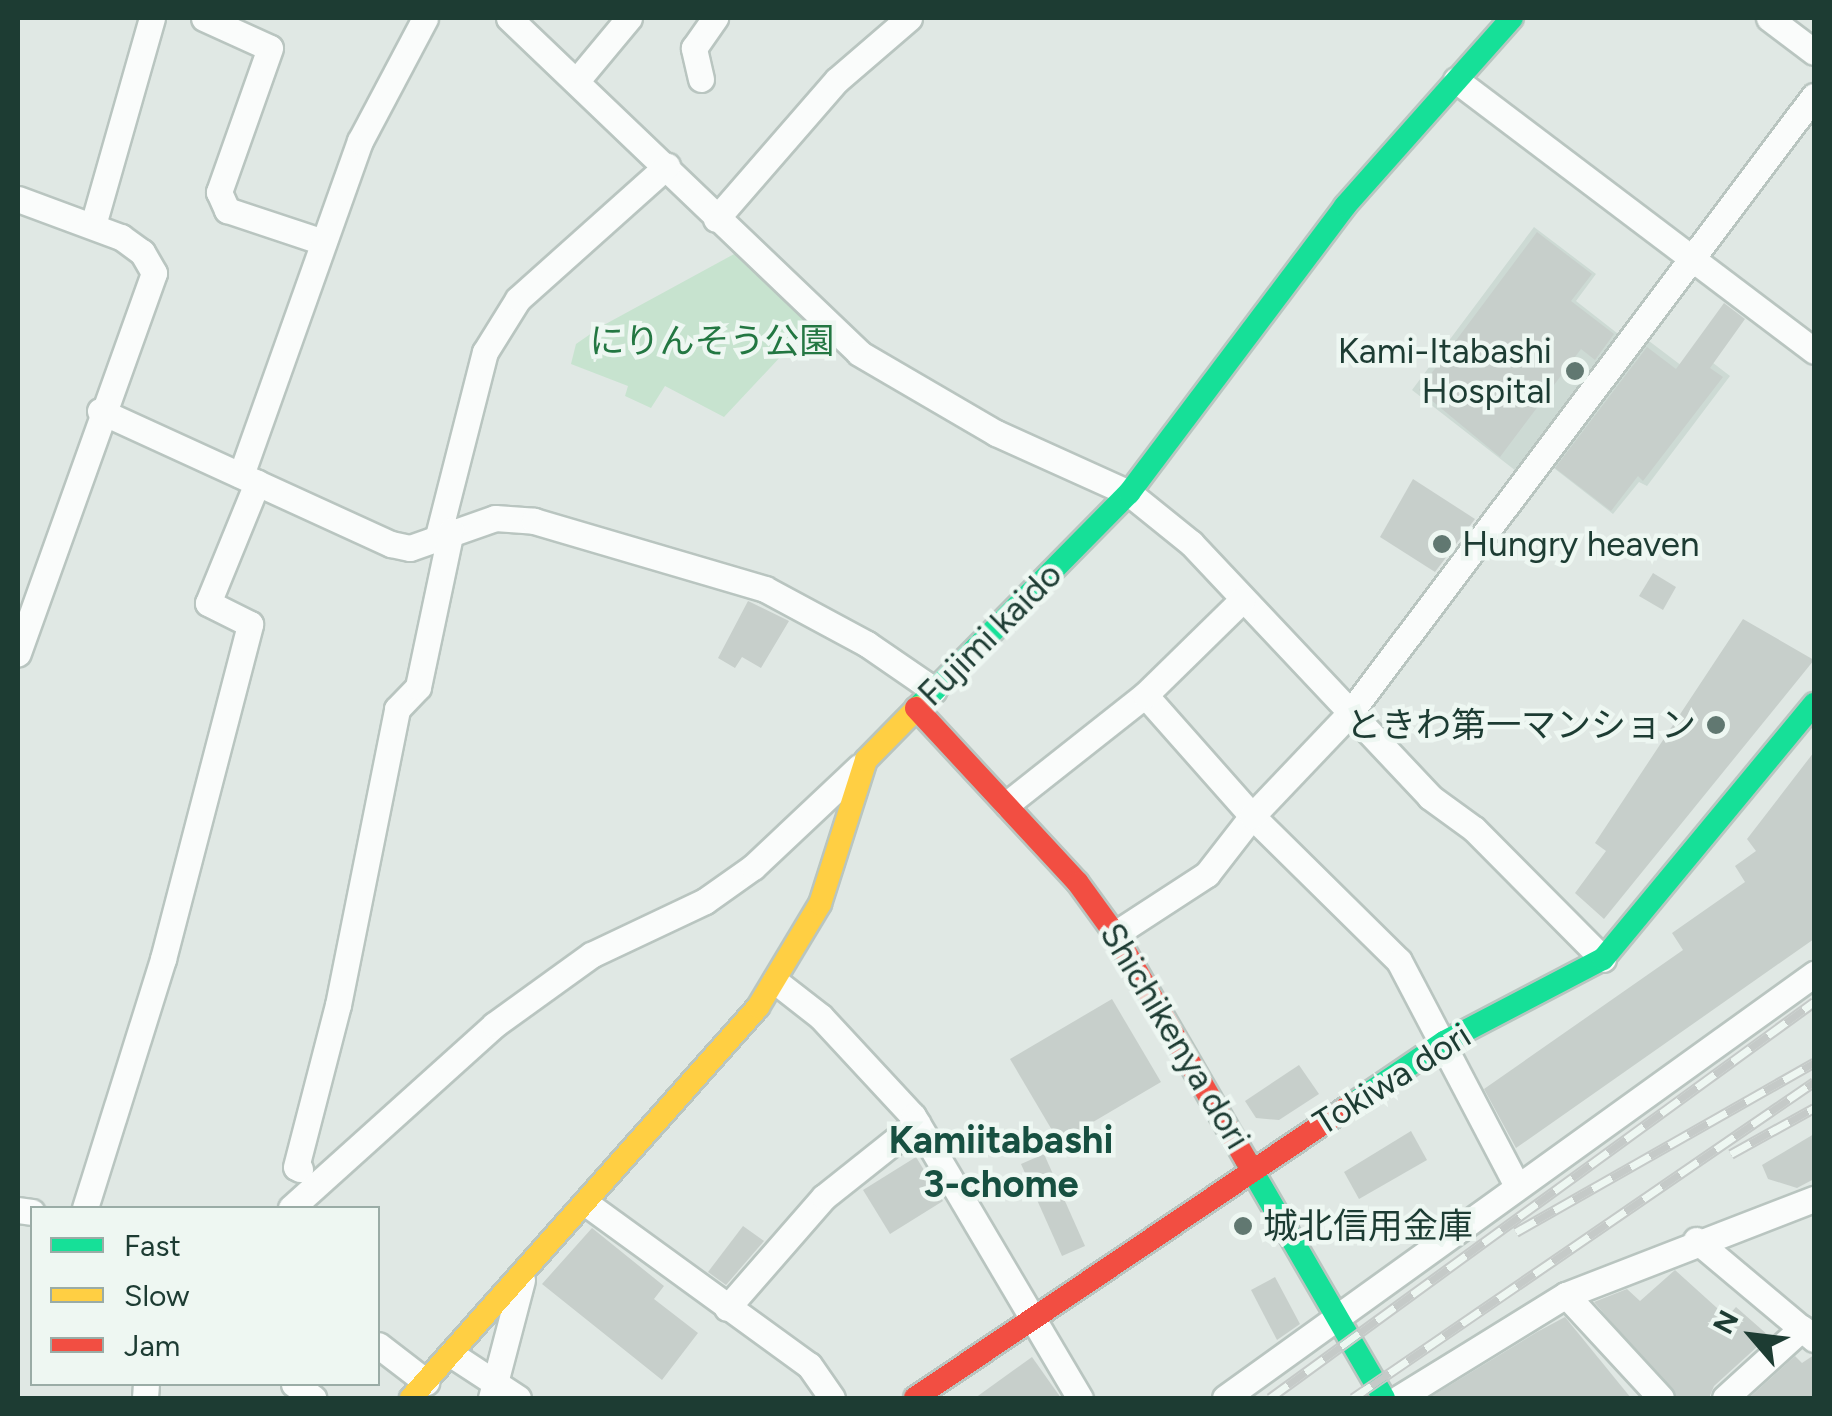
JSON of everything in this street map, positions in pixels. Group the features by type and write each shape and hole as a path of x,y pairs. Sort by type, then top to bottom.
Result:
{"street":[{"path":"93,225 152,18"},
{"path":"204,18 270,48 219,192 227,210 323,242"},
{"path":"85,1206 162,958 250,624 208,603 323,242 360,141 425,18"},
{"path":"509,18 579,78 716,219 890,376 996,434 1129,493 1191,543 1350,712 1603,959"},
{"path":"579,78 630,18"},
{"path":"701,79 694,48 715,18"},
{"path":"716,219 838,80 909,18"},
{"name":"Fujimi kaido","path":"418,1390 522,1280 722,1052 775,981 820,904 866,760 1129,493 1344,206 1512,18"},
{"path":"1769,18 1814,52"},
{"path":"1456,80 1814,351"},
{"path":"1115,934 1207,874 1252,816 1350,712 1814,96"},
{"path":"315,1176 296,1167 338,1005 396,709 418,687 444,533 485,352 518,299 666,166"},
{"path":"18,199 93,225 142,252 154,273 100,410 18,653"},
{"path":"100,410 390,544 410,548 495,518 534,521 765,589 867,644 925,699"},
{"path":"1006,804 1145,695 1242,600"},
{"path":"1145,695 1252,816 1399,961 1517,1186"},
{"name":"Shichikenya dori","path":"925,699 1006,804 1115,934 1253,1166 1384,1398"},
{"name":"Tokiwa dori","path":"915,1398 1253,1166 1444,1042 1603,959 1814,704"},
{"path":"292,1206 315,1176 494,1025 591,954 705,901 753,868 866,760"},
{"path":"1225,1398 1334,1315 1814,974"},
{"path":"775,981 821,1017 918,1123 1080,1398"},
{"path":"727,1308 824,1196 918,1123"},
{"path":"1399,1398 1566,1295 1696,1240 1814,1199"},
{"path":"588,1204 809,1365 832,1398"},
{"path":"1696,1240 1808,1334 1725,1398"},
{"path":"493,1390 522,1280"},
{"path":"1566,1295 1655,1397"},
{"path":"380,1347 418,1390"},
{"path":"452,1354 493,1390 518,1398"}],"shaded area":[{"name":"Kami-Itabashi Hospital","path":"1534,227 1596,274 1576,301 1640,351 1649,341 1682,366 1695,349 1730,376 1647,486 1639,482 1613,514 1532,451 1516,471 1412,390"}],"green space":[{"name":"にりんそう公園","path":"736,253 812,323 724,417 665,386 651,408 625,396 628,386 571,364 576,344 602,326"}],"building":[{"path":"1537,232 1592,274 1571,301 1614,334 1595,360 1581,349 1500,457 1419,390"},
{"path":"1724,303 1745,319 1710,368 1723,377 1643,481 1638,476 1611,511 1555,468 1647,347 1676,369"},
{"path":"1413,479 1475,519 1435,572 1380,537"},
{"path":"1653,573 1676,587 1663,610 1639,596"},
{"path":"748,601 789,621 761,668 742,657 735,668 718,658"},
{"name":"ときわ第一マンション","path":"1743,619 1814,660 1604,919 1575,893 1606,851 1595,843"},
{"path":"1814,752 1814,939 1516,1148 1484,1089 1683,950 1672,933 1745,882 1735,866 1756,851 1747,839"},
{"path":"1112,999 1161,1082 1059,1142 1010,1059"},
{"path":"1299,1065 1319,1094 1279,1120 1256,1118 1245,1101"},
{"path":"1411,1131 1427,1160 1359,1199 1344,1172"},
{"path":"1814,1134 1814,1179 1797,1188 1768,1179 1762,1165"},
{"path":"1044,1154 1085,1246 1062,1256 1021,1164"},
{"path":"916,1157 943,1201 890,1234 863,1190"},
{"path":"743,1226 764,1241 726,1285 708,1272"},
{"path":"592,1228 664,1286 654,1299 698,1333 662,1380 542,1284"},
{"path":"1675,1270 1727,1317 1736,1307 1769,1336 1714,1386 1709,1398 1677,1398 1594,1302 1627,1289 1640,1301"},
{"path":"1275,1277 1300,1324 1277,1340 1251,1290"},
{"path":"1565,1317 1631,1398 1429,1398 1537,1332"},
{"path":"1814,1355 1814,1398 1749,1398 1795,1356 1802,1363"},
{"path":"1032,1357 1061,1398 975,1398"}],"railway":[{"path":"1270,1398 1814,1002"},
{"path":"1516,1232 1814,1063"},
{"path":"1353,1398 1814,1082"},
{"path":"1731,1154 1814,1108"}],"traffic: fast":[{"path":"918,707 1129,493 1345,206 1512,18"},
{"path":"1354,1103 1444,1042 1603,959 1814,704"},
{"path":"1246,1160 1384,1398"}],"traffic: slow":[{"path":"411,1398 758,1007 820,904 866,760 918,707"}],"traffic: jam":[{"path":"916,708 1078,883 1115,934 1246,1160"},
{"path":"915,1398 1354,1103"}],"place":[{"name":"Kami-Itabashi Hospital","path":"1575,371"},
{"name":"Hungry heaven","path":"1442,544"},
{"name":"ときわ第一マンション","path":"1716,725"},
{"name":"城北信用金庫","path":"1243,1226"}],"district":[{"name":"Kamiitabashi 3-chome","path":"1001,1163"}]}
